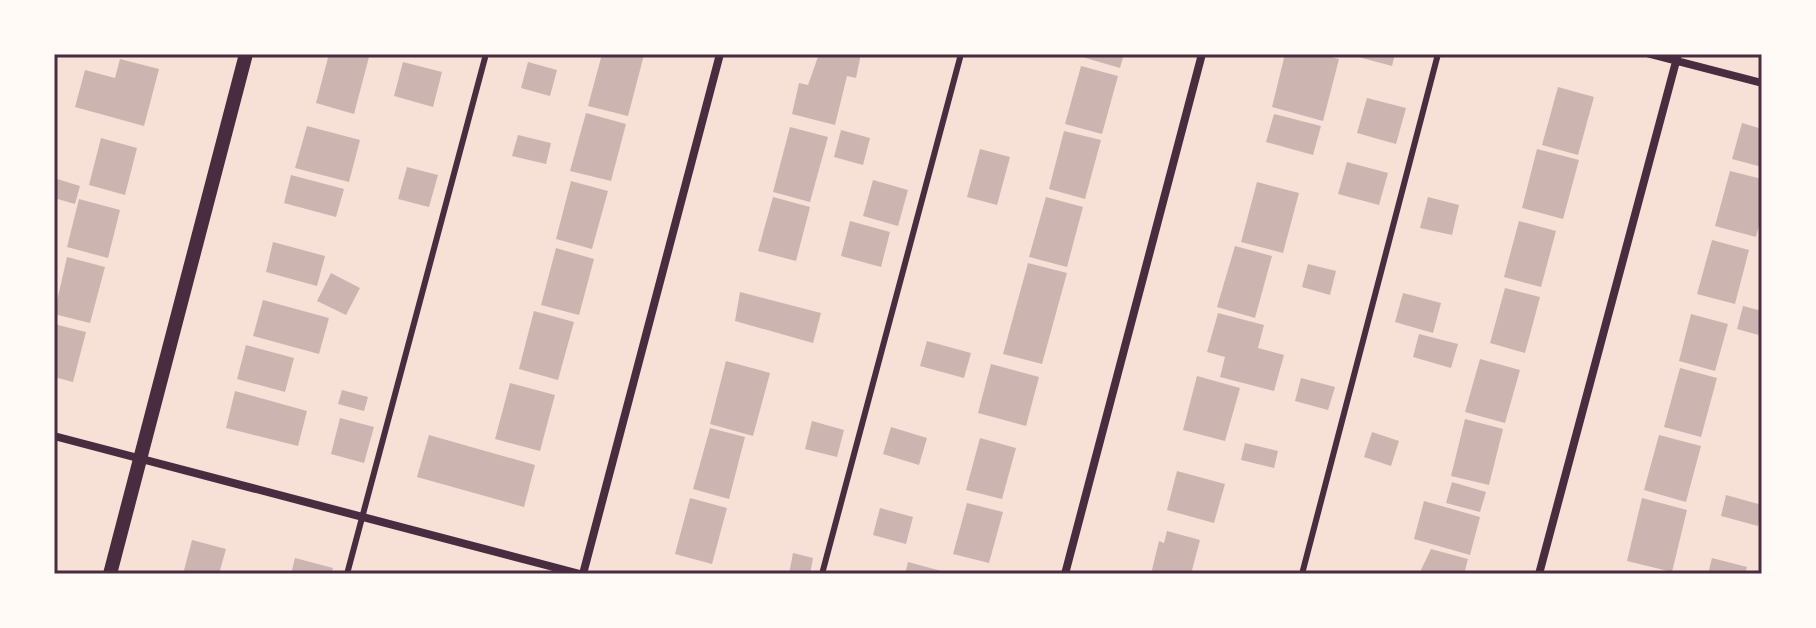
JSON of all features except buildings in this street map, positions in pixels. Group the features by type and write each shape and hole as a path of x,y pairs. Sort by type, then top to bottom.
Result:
{"street":[{"path":"110,574 246,54"},
{"path":"54,436 581,574 720,54"},
{"path":"1065,574 1202,54"},
{"path":"1650,54 1677,57 1762,83"},
{"path":"1539,574 1677,57"}],"lane":[{"path":"347,574 486,54"},
{"path":"822,574 961,54"},
{"path":"1302,574 1438,54"}]}
